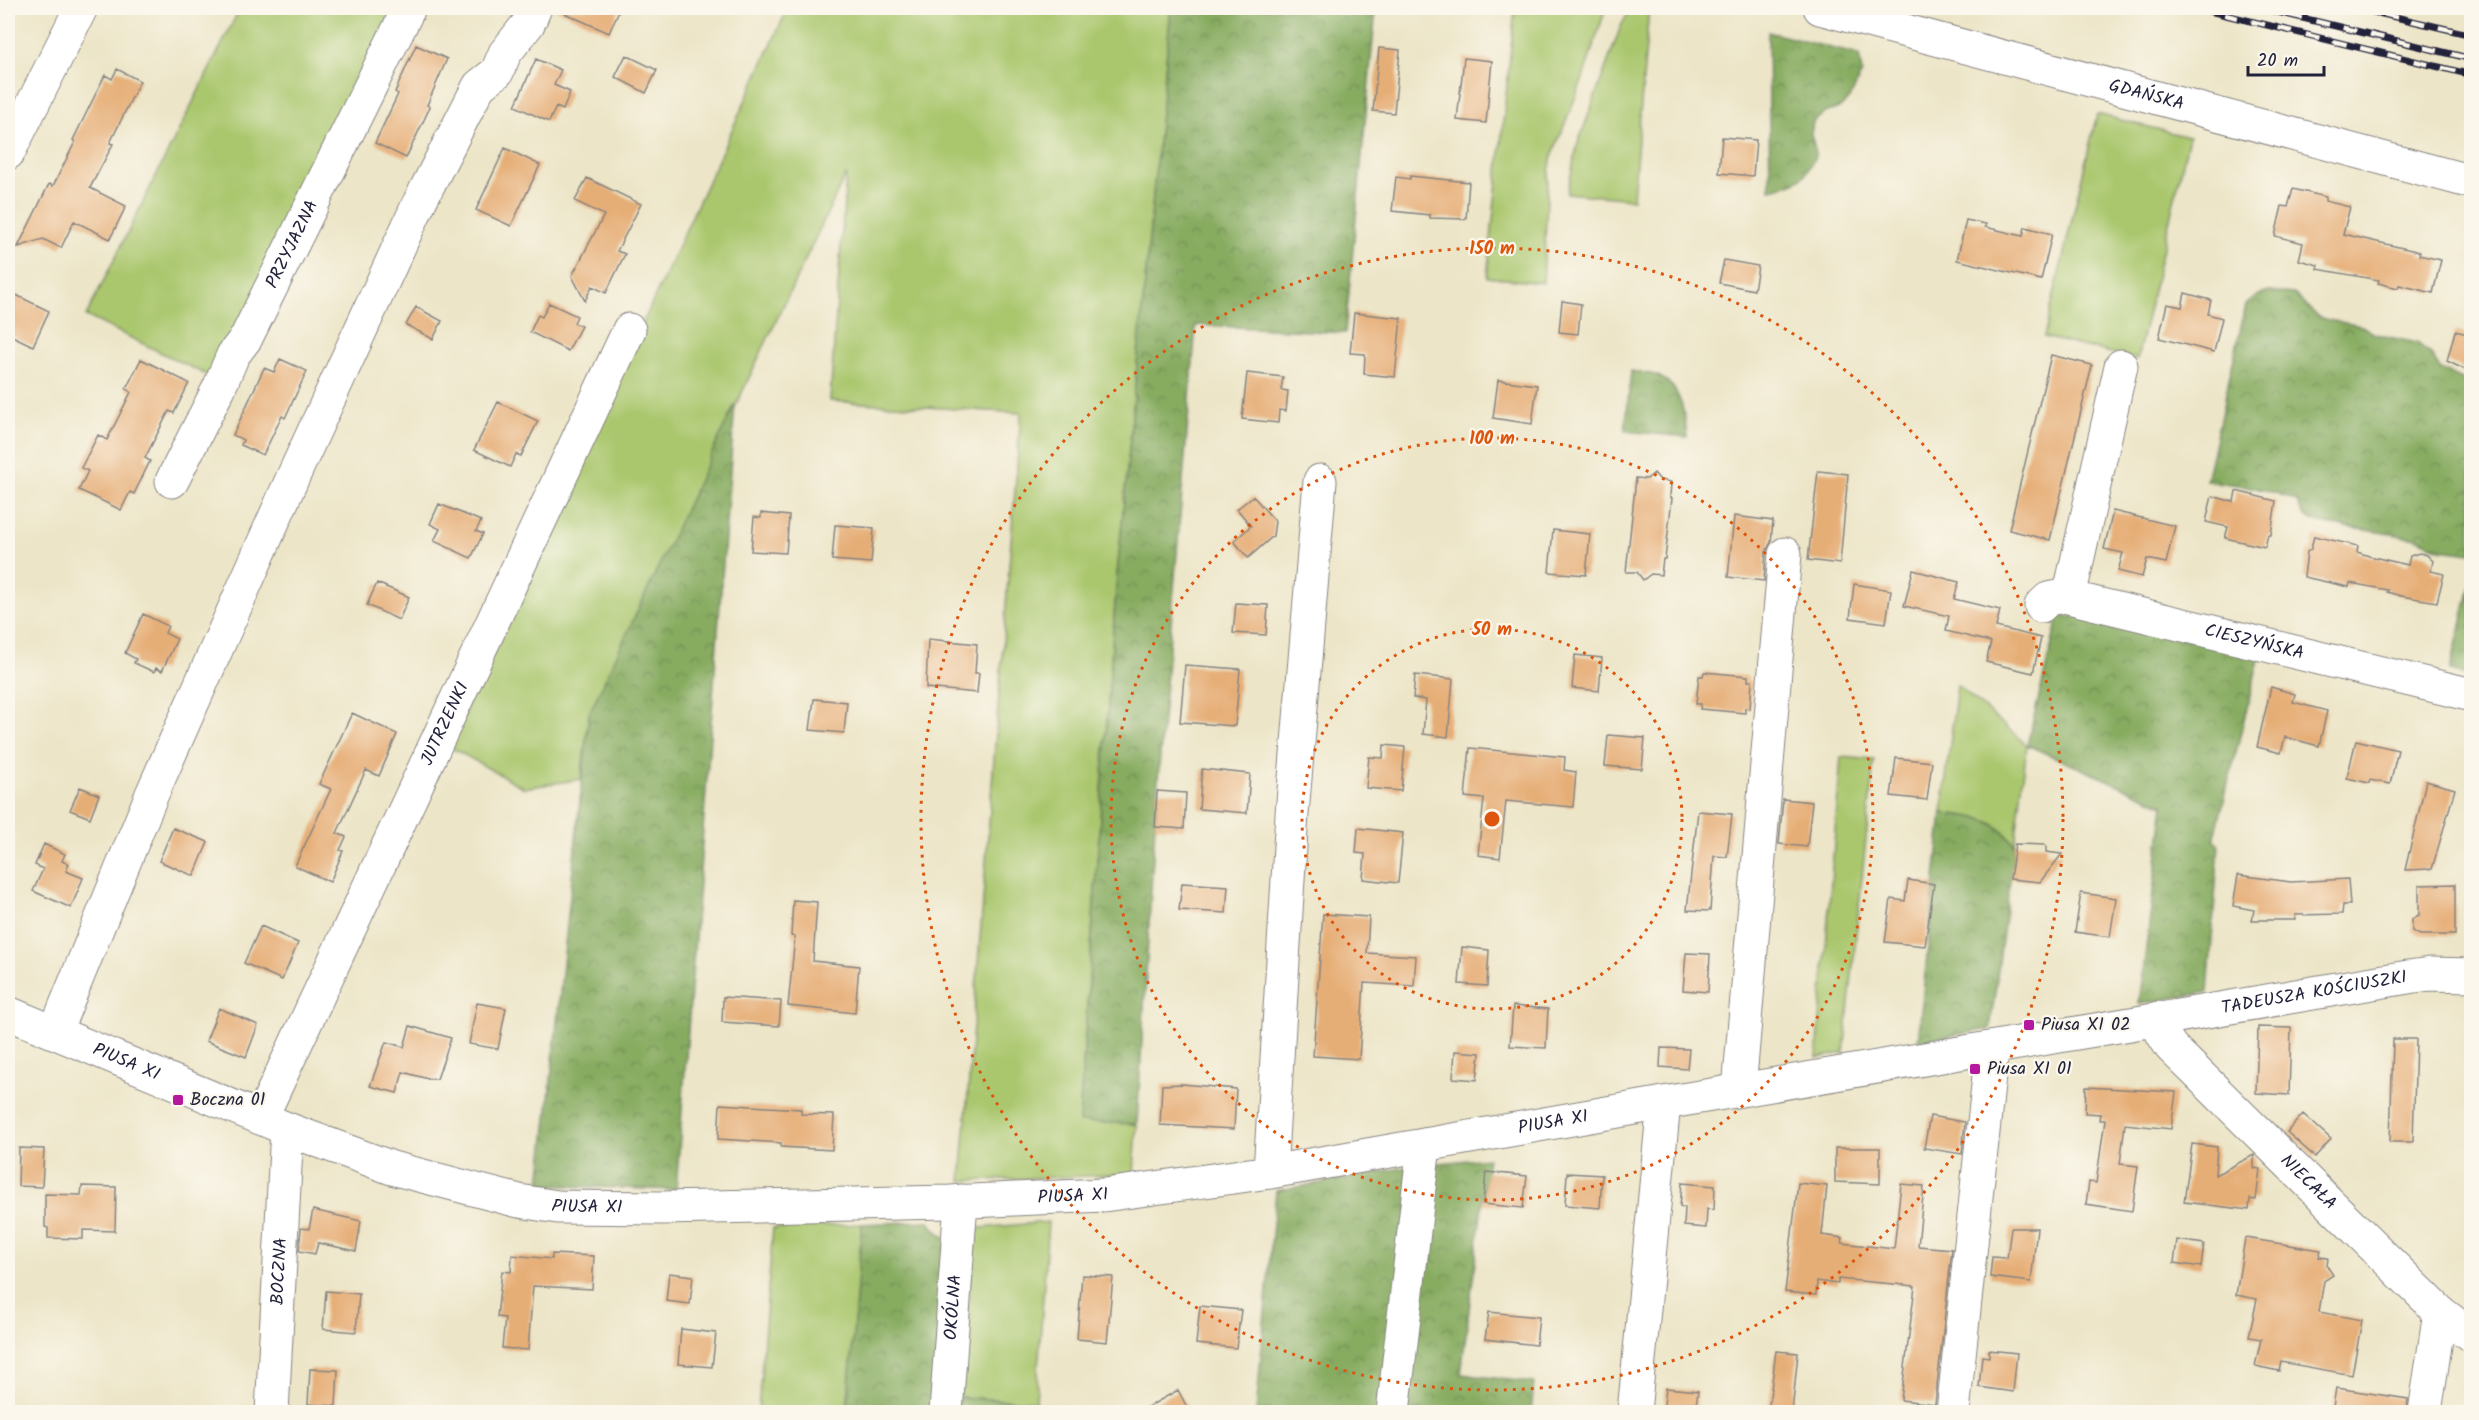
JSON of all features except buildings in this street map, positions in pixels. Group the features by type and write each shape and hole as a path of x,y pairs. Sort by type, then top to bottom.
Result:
{"street":[{"path":"8,153 81,8"},
{"name":"PRZYJAZNA","path":"172,481 233,355 246,338 409,8"},
{"path":"55,1032 152,794 292,479 420,201 479,86 497,72 505,53 528,24 535,8"},
{"name":"GDAŃSKA","path":"1820,8 2472,182"},
{"name":"JUTRZENKI","path":"274,1124 629,330"},
{"name":"CIESZYŃSKA","path":"2121,366 2055,601 2472,695"},
{"path":"1279,1170 1292,814 1320,481"},
{"path":"1279,1170 1328,528"},
{"path":"1739,1090 1785,554"},
{"name":"TADEUSZA KOŚCIUSZKI","path":"2158,1018 2430,974 2472,975"},
{"name":"PIUSA XI","path":"8,1013 274,1124 392,1168 519,1201 558,1207 663,1208 1104,1195 1279,1170 2158,1018"},
{"name":"NIECAŁA","path":"2158,1018 2162,1033 2171,1047 2440,1312 2472,1336"},
{"path":"1953,1413 1992,1048"},
{"path":"1634,1413 1664,1102"},
{"name":"BOCZNA","path":"272,1413 274,1124"},
{"path":"1393,1413 1424,1145"},
{"name":"OKÓLNA","path":"946,1413 961,1201"},
{"path":"2426,1413 2440,1312"}],"green space":[{"path":"240,8 396,8 215,379 86,316"},
{"path":"788,8 1171,8 1117,575 1079,1121 1137,1124 1134,1174 961,1181 1021,413 830,401 846,174 589,714 581,779 524,788 448,746"},
{"path":"1171,8 1376,8 1345,333 1196,325 1157,791 1137,1124 1079,1122 1117,575"},
{"path":"1515,8 1606,8 1582,81 1552,156 1548,177 1543,283 1487,277"},
{"path":"1631,8 1649,8 1633,199 1567,193 1577,146 1621,26"},
{"path":"1768,32 1859,55 1862,73 1850,98 1841,107 1825,113 1813,122 1811,134 1816,153 1809,170 1800,179 1788,185 1770,189"},
{"path":"2097,114 2189,137 2137,359 2044,337"},
{"path":"2269,292 2294,294 2317,316 2328,320 2362,326 2375,334 2417,343 2430,353 2440,369 2471,383 2471,553 2440,549 2417,538 2320,523 2305,516 2297,501 2252,487 2206,481 2246,305 2257,296"},
{"path":"1631,371 1660,377 1673,388 1681,403 1687,437 1625,431"},
{"path":"735,404 676,1190 540,1185 589,714"},
{"path":"2471,583 2472,676 2450,671"},
{"path":"2074,611 2260,656 2214,840 2219,844 2208,992 2139,1004 2164,805 2027,745 2059,615 2072,618"},
{"path":"1957,685 2027,745 2015,844 1999,828 1983,819 1942,813"},
{"path":"1841,757 1874,760 1844,1053 1817,1058"},
{"path":"1942,813 1974,817 1991,823 2015,844 1990,1029 1918,1041"},
{"path":"1488,1158 1461,1374 1534,1383 1531,1412 1400,1412 1430,1164"},
{"path":"1414,1166 1386,1412 1256,1412 1276,1191"},
{"path":"928,1221 950,1244 944,1412 847,1412 862,1224"},
{"path":"1048,1222 1036,1402 959,1397 975,1237 979,1228"},
{"path":"862,1224 847,1412 758,1412 773,1228"},
{"path":"959,1397 1036,1402 1035,1412 957,1412"}],"railway":[{"path":"2197,8 2472,75"},
{"path":"2261,8 2472,59"},
{"path":"2357,8 2472,35"}],"place":[{"name":"Piusa XI 02","path":"2029,1025"},
{"name":"Piusa XI 01","path":"1975,1069"},
{"name":"Boczna 01","path":"178,1100"}]}
